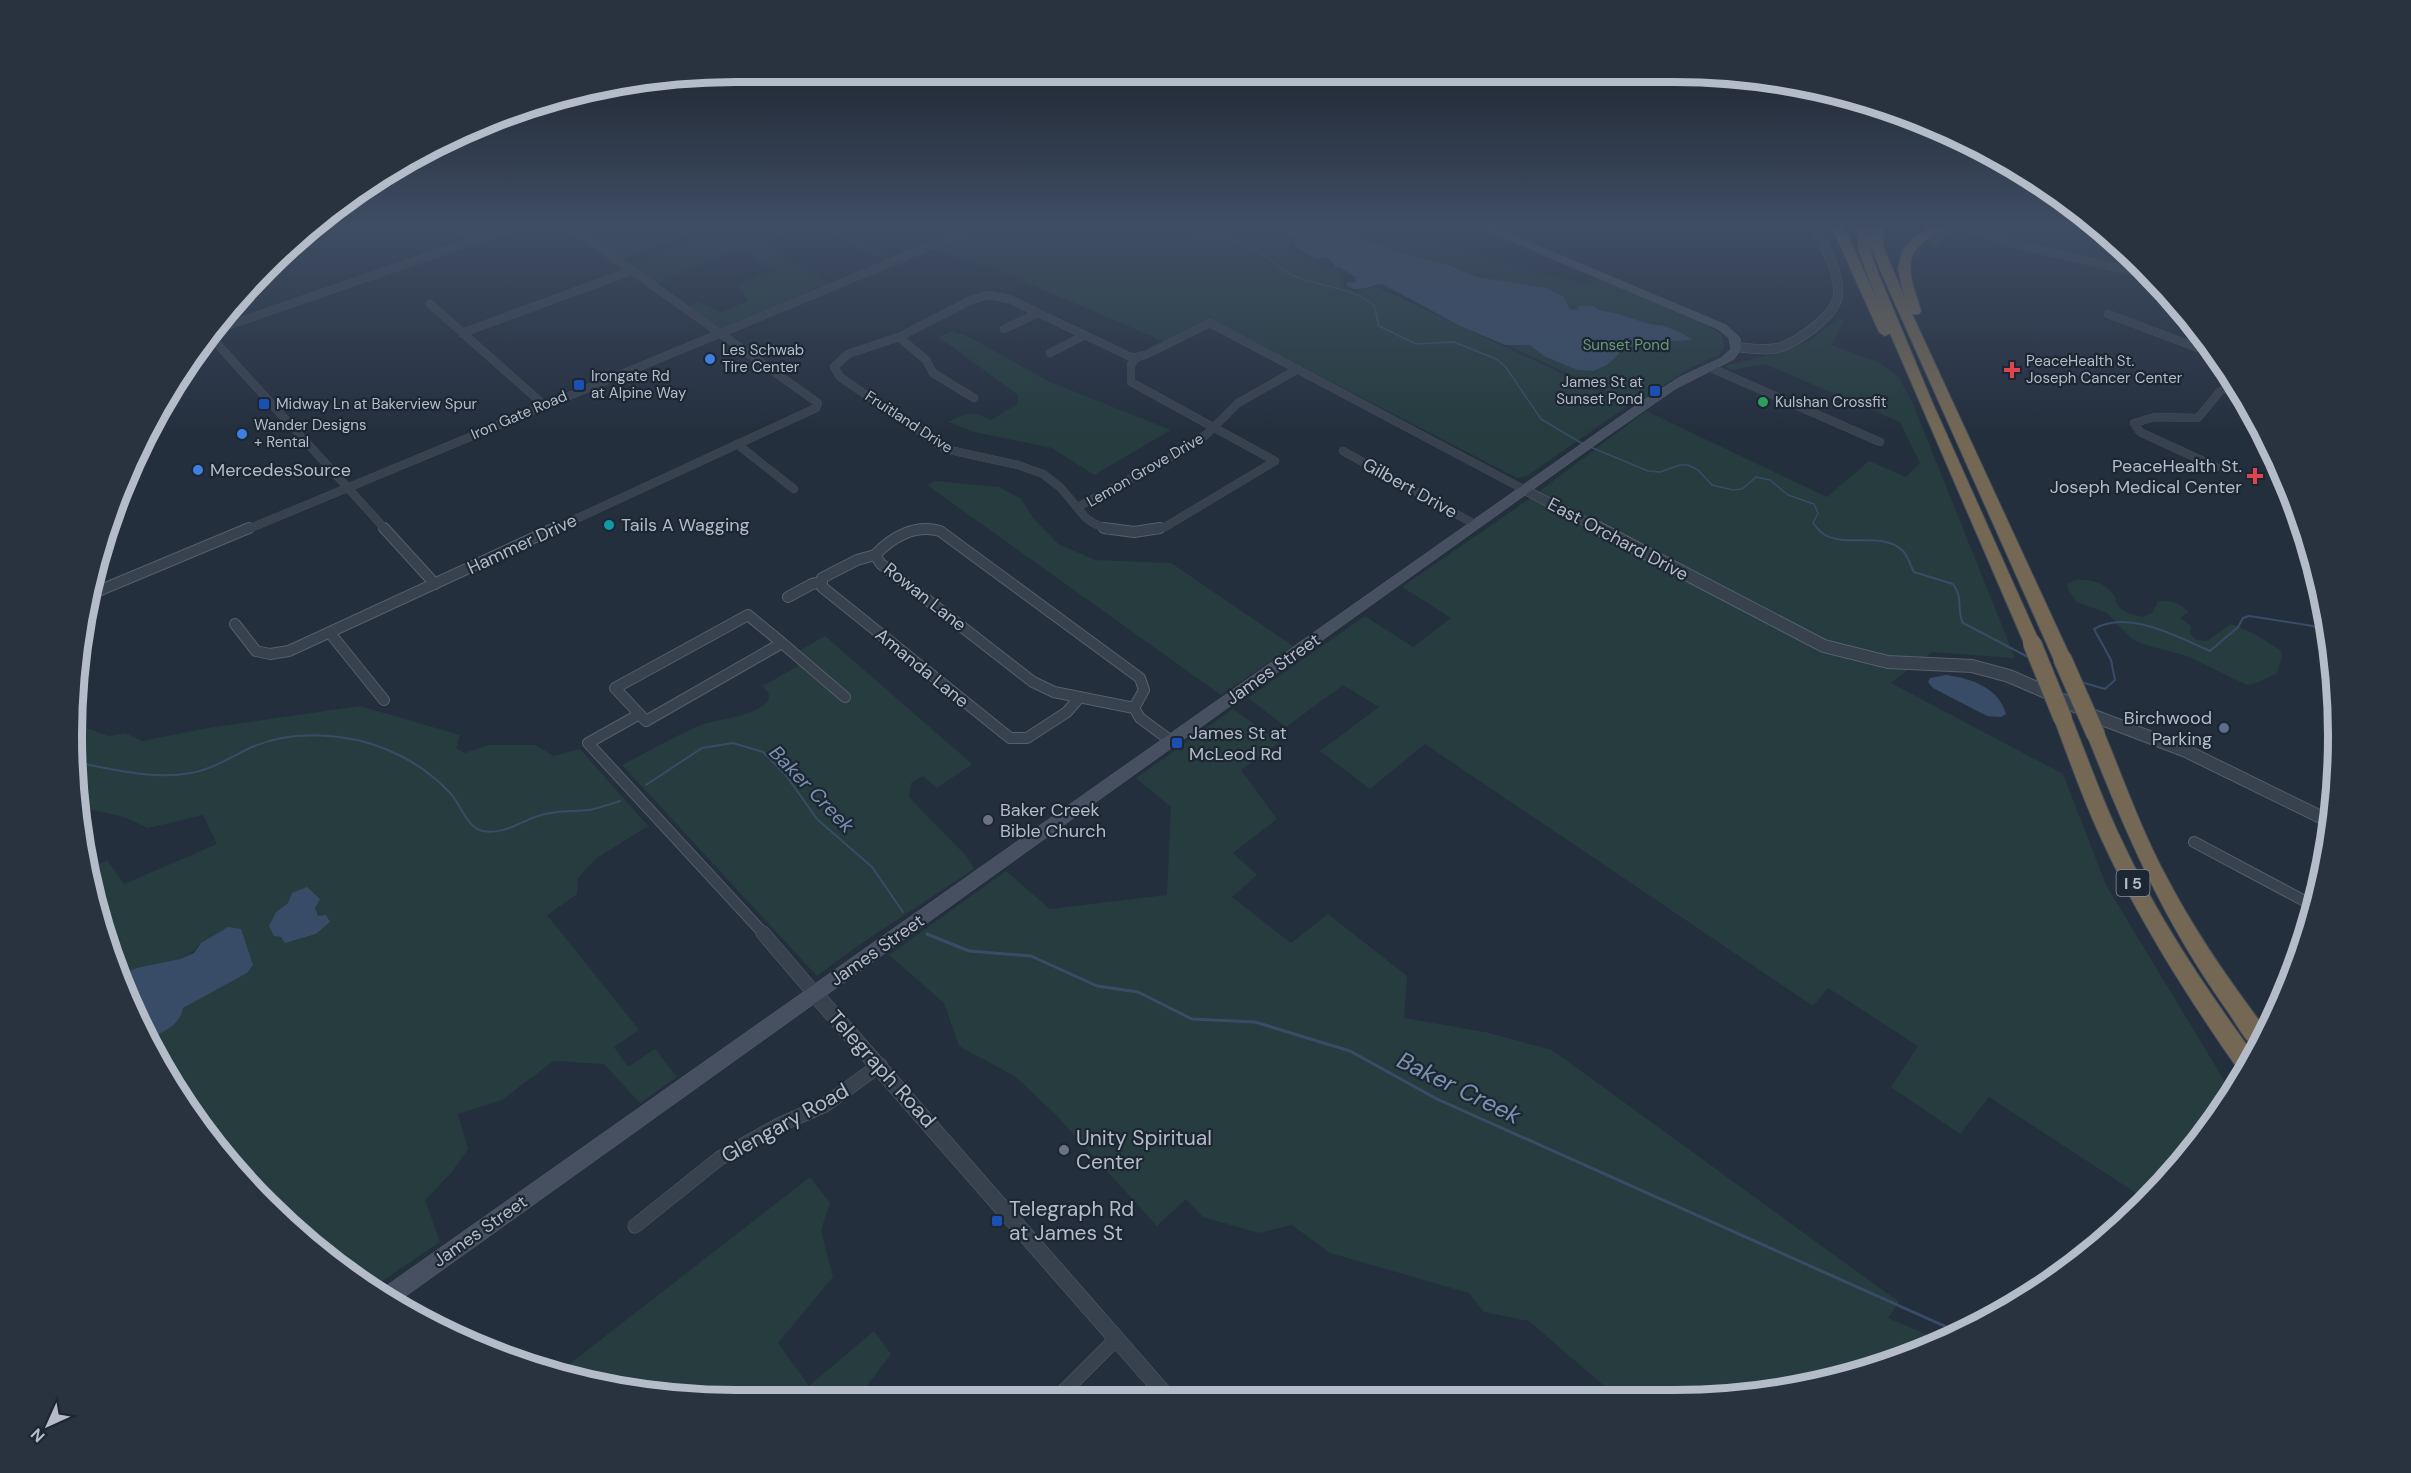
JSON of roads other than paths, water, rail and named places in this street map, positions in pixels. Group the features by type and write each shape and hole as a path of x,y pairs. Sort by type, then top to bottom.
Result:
{"highway":[{"path":"1866,294 1914,391 1926,404"},
{"name":"I 5","path":"1881,294 1926,404 2032,643 2068,709 2106,828 2132,881 2181,966 2244,1059"},
{"name":"I 5","path":"1898,294 2062,658 2095,725 2145,855 2171,904 2208,964 2257,1034"},
{"path":"1910,294 1924,341 1922,347"}],"main road":[{"path":"1644,294 1716,324 1733,336 1736,347"},
{"name":"James Street","path":"393,1293 1594,439 1686,378 1731,355 1736,347"}],"street":[{"path":"228,326 321,294"},
{"path":"462,333 569,294"},
{"path":"664,294 719,332"},
{"name":"Iron Gate Road","path":"99,590 813,294"},
{"path":"1736,347 1764,349 1782,347 1816,325 1835,306 1836,294"},
{"name":"Fruitland Drive","path":"982,296 1006,297 1085,335 1136,358 1131,365 1131,382 1179,410 1215,426 1275,461 1165,527 1153,531 1114,531 1086,518 1063,488 1046,475 1016,463 963,455 945,449 836,372 834,367 848,354 899,337 982,296"},
{"path":"430,304 544,405"},
{"path":"1004,329 1038,313"},
{"path":"2108,314 2201,349"},
{"name":"East Orchard Drive","path":"1136,358 1210,323 1824,646 1888,662 1972,666 2009,676 2046,692"},
{"name":"Hammer Drive","path":"235,624 256,651 270,654 289,651 816,408 818,403 719,332"},
{"path":"1050,353 1085,335"},
{"path":"219,337 345,488 435,584"},
{"path":"899,337 922,356 933,373 974,399"},
{"path":"1709,367 1880,442"},
{"name":"Lemon Grove Drive","path":"1078,507 1191,446 1238,404 1298,369"},
{"path":"2216,467 2140,432 2135,428 2134,423 2139,419 2160,417 2198,418 2220,391 2228,389"},
{"path":"737,444 794,489"},
{"name":"Gilbert Drive","path":"1343,451 1476,525"},
{"name":"Rowan Lane","path":"928,528 940,531 1140,678 1144,690 1134,708 1079,698 1054,692 1033,682 881,564 875,555 885,546 914,530 928,528"},
{"path":"788,597 812,584 822,582 822,578 857,560 875,555"},
{"name":"Amanda Lane","path":"822,582 822,587 1010,738 1027,738 1067,712 1079,698"},
{"path":"782,643 646,721 615,688 748,615 782,643 845,697"},
{"path":"330,633 384,700"},
{"path":"1134,708 1140,718 1171,741"},
{"name":"Telegraph Road","path":"638,715 588,743 749,917 1161,1390"},
{"path":"2095,725 2186,751 2323,818"},
{"path":"2194,842 2307,902"},
{"name":"Glengary Road","path":"635,1226 720,1158 779,1125 825,1106 880,1065"},
{"path":"1065,1390 1117,1338"}],"water":[{"path":"1401,294 1558,294 1564,297 1570,310 1578,309 1578,306 1594,306 1601,311 1664,326 1692,340 1658,342 1654,348 1624,346 1607,365 1593,371 1577,370 1544,356 1530,345 1505,345 1458,325"},
{"path":"1946,675 1974,682 1991,691 2006,714 2001,717 1987,716 1933,688 1928,682 1930,678"},
{"path":"307,887 320,899 315,908 318,916 326,915 330,922 316,934 285,943 281,937 274,936 269,926 276,912 288,903 292,893"},
{"path":"228,927 241,929 253,965 247,973 183,1008 176,1022 155,1036 126,972 180,959 194,953 201,943"}],"waterway":[{"path":"1354,294 1374,305 1379,326 1416,344 1454,342 1496,359 1505,366 1541,419 1583,444"},
{"path":"1588,446 1648,471 1660,472 1680,465 1688,465 1698,470 1712,485 1733,490 1742,489 1756,477 1770,480 1788,495 1814,504 1818,513 1813,523 1818,529"},
{"path":"1818,529 1825,535 1836,539 1883,541 1894,544 1905,553 1914,572 1953,584 1958,594 1963,623 2030,658"},
{"path":"2081,682 2105,689 2115,680 2111,660 2094,629 2108,624 2122,622 2153,627 2210,651 2238,627 2243,618 2249,616 2313,626 2320,631"},
{"name":"Baker Creek","path":"83,764 132,773 176,775 207,769 272,740 305,735 328,736 355,740 386,749 414,764 440,783 455,799 468,821 483,831 503,830 548,813 589,810 620,801"},
{"name":"Baker Creek","path":"646,785 702,748 733,743 763,752 785,774 817,819 872,867 903,912"},
{"name":"Baker Creek","path":"927,934 969,951 1031,956 1097,986 1138,992 1192,1019 1255,1022 1350,1051 1437,1099 1951,1329"}],"place":[{"name":"Les Schwab Tire Center","path":"710,359"},
{"name":"PeaceHealth St. Joseph Cancer Center","path":"2012,370"},
{"name":"Irongate Rd at Alpine Way","path":"579,385"},
{"name":"James St at Sunset Pond","path":"1655,391"},
{"name":"Kulshan Crossfit","path":"1763,402"},
{"name":"Midway Ln at Bakerview Spur","path":"264,404"},
{"name":"Wander Designs + Rental","path":"242,434"},
{"name":"MercedesSource","path":"198,470"},
{"name":"PeaceHealth St. Joseph Medical Center","path":"2255,476"},
{"name":"Tails A Wagging","path":"609,525"},
{"name":"Birchwood Parking","path":"2224,728"},
{"name":"James St at McLeod Rd","path":"1177,743"},
{"name":"Baker Creek Bible Church","path":"988,820"},
{"name":"Unity Spiritual Center","path":"1064,1150"},
{"name":"Telegraph Rd at James St","path":"997,1221"}],"park label":[{"name":"Sunset Pond","path":"1626,345"}]}
